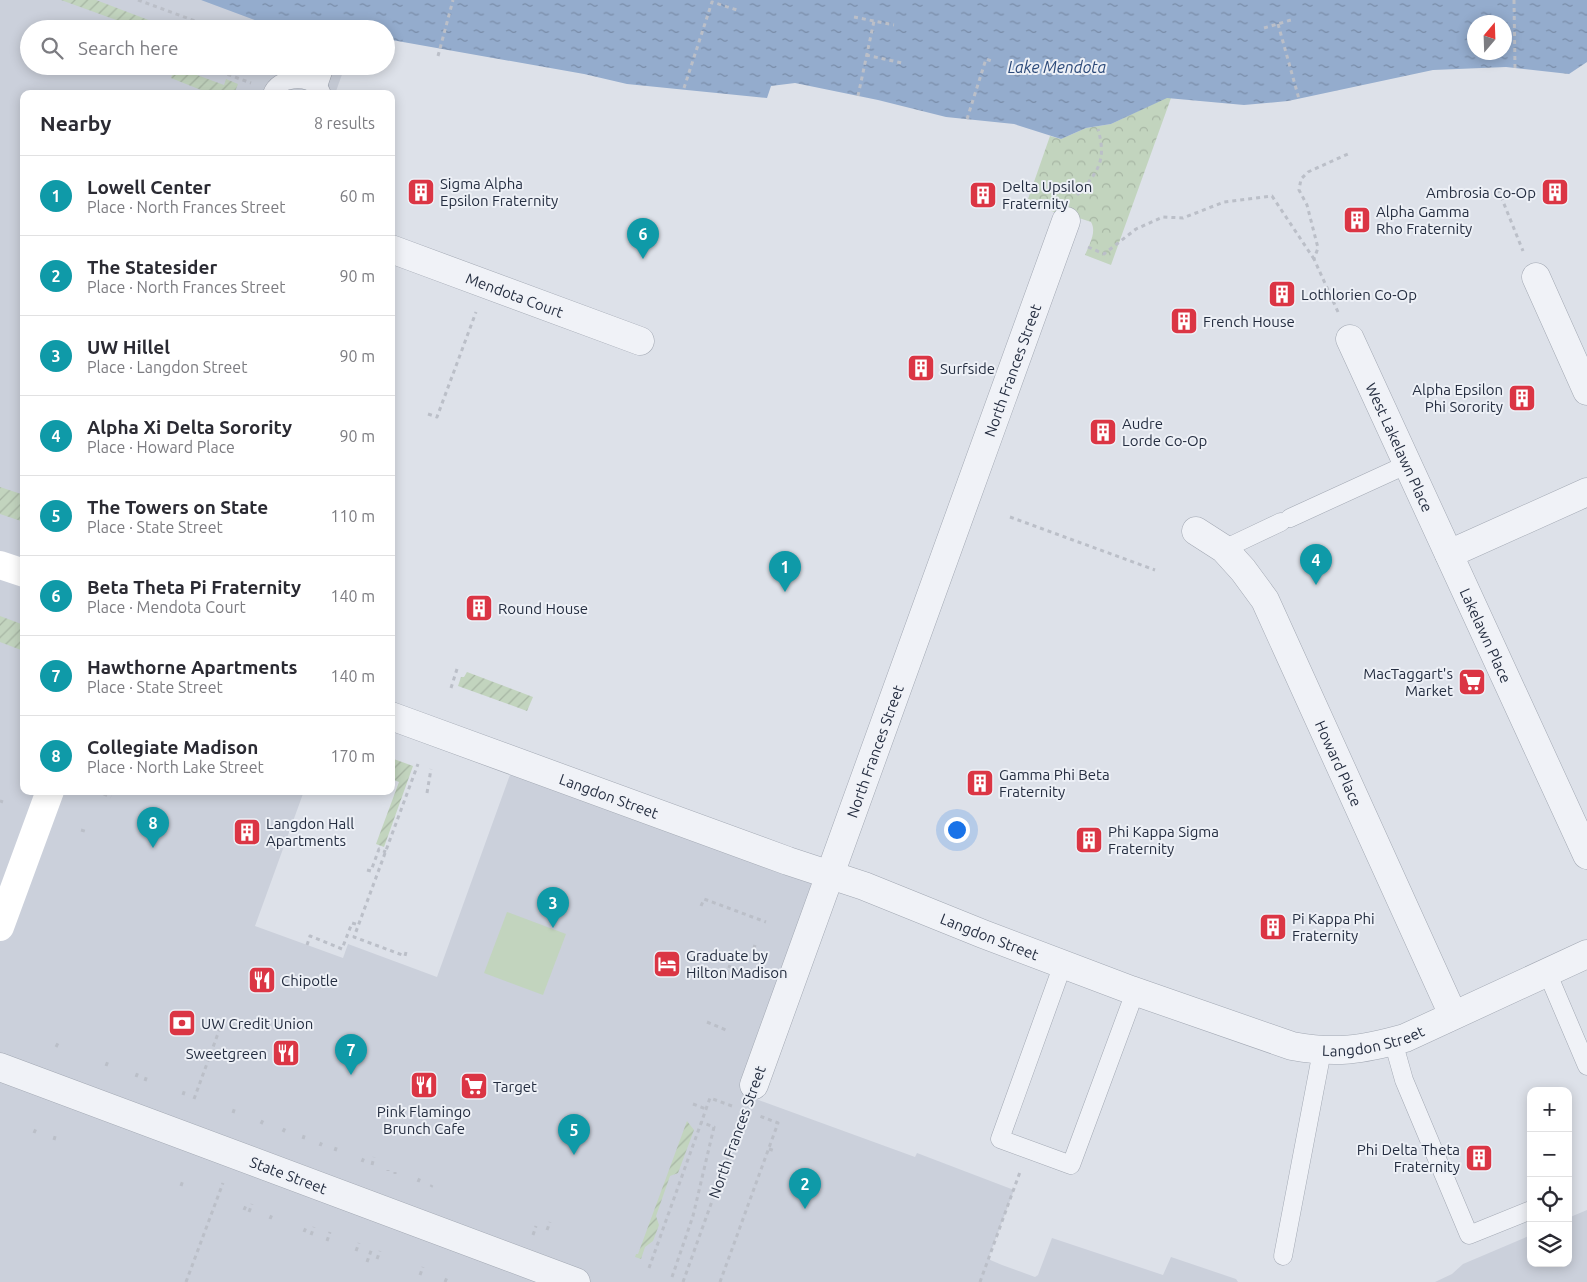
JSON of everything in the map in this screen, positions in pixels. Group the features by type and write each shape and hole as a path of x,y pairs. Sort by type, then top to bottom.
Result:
{"street":[{"name":"North Frances Street","path":"754,1085 1066,221"},
{"name":"Mendota Court","path":"395,250 640,341"},
{"path":"1530,267 1587,391"},
{"name":"West Lakelawn Place","path":"1350,339 1449,554"},
{"path":"1449,554 1587,492"},
{"name":"Howard Place","path":"1196,531 1224,549 1243,570 1265,600 1453,1015"},
{"name":"Lakelawn Place","path":"1449,554 1587,855"},
{"path":"0,565 20,572"},
{"name":"Langdon Street","path":"395,717 864,886 1135,992 1292,1046 1322,1051 1348,1050 1377,1046 1404,1038 1587,954"},
{"path":"0,927 49,795"},
{"name":"State Street","path":"0,1067 576,1282"}],"lane":[{"path":"274,90 284,82 294,79 307,81 320,90 323,75"},
{"path":"1224,549 1408,464"},
{"path":"1063,964 1000,1139 1028,1150 1071,1165 1135,992"},
{"path":"1547,972 1587,1066"},
{"path":"1393,1041 1404,1080 1469,1235 1527,1212"},
{"path":"1283,1256 1322,1051"}],"path":[{"path":"138,0 193,20"},
{"path":"438,56 453,0"},
{"path":"1514,0 1515,68"},
{"path":"684,88 712,2 737,10"},
{"path":"854,17 894,25"},
{"path":"1264,28 1291,20"},
{"path":"858,96 874,21"},
{"path":"1278,24 1299,99"},
{"path":"866,54 902,62"},
{"path":"968,119 986,59 994,62"},
{"path":"230,75 251,84"},
{"path":"1066,221 1074,197 1095,176 1100,166 1102,142 1098,129"},
{"path":"1314,259 1318,248 1307,205 1299,190 1301,180 1308,172 1350,153"},
{"path":"1498,189 1530,267"},
{"path":"1085,246 1104,254 1136,229 1163,217 1183,218 1224,202 1272,196 1314,259 1338,312"},
{"path":"428,414 437,417 476,311"},
{"path":"1010,516 1155,570"},
{"path":"451,688 457,669"},
{"path":"406,952 405,956 354,937 418,764"},
{"path":"427,793 431,770"},
{"path":"106,795 111,797"},
{"path":"81,830 88,832"},
{"path":"367,870 371,872 379,849 386,852"},
{"path":"701,906 704,899 766,922"},
{"path":"307,945 310,936 342,948 352,923 359,925"},
{"path":"728,966 746,973"},
{"path":"194,1098 224,1017"},
{"path":"707,1022 726,1030"},
{"path":"56,1048 58,1042"},
{"path":"106,1066 108,1061"},
{"path":"136,1077 138,1072"},
{"path":"145,1081 147,1075"},
{"name":"North Frances Street","path":"683,1282 754,1085"},
{"path":"182,1095 184,1089"},
{"path":"649,1268 710,1098"},
{"path":"693,1104 706,1109"},
{"path":"233,1113 235,1107"},
{"path":"262,1124 264,1118"},
{"path":"672,1277 693,1216 714,1127 701,1122"},
{"path":"720,1282 778,1123"},
{"path":"34,1133 37,1126"},
{"path":"283,1132 286,1126"},
{"path":"54,1140 56,1133"},
{"path":"303,1140 305,1133"},
{"path":"320,1146 323,1139"},
{"path":"335,1152 337,1145"},
{"path":"769,1149 774,1151"},
{"path":"980,1282 1028,1150"},
{"path":"186,1282 234,1154"},
{"path":"362,1162 365,1155"},
{"path":"372,1165 374,1157"},
{"path":"418,1182 421,1175"},
{"path":"181,1186 184,1180"},
{"path":"244,1210 247,1203"},
{"path":"249,1212 252,1204"},
{"path":"270,1220 273,1212"},
{"path":"547,1230 550,1222"},
{"path":"304,1232 308,1225"},
{"path":"311,1235 314,1227"},
{"path":"327,1241 330,1232"},
{"path":"356,1251 359,1244"},
{"path":"367,1262 372,1248"},
{"path":"377,1259 380,1250"},
{"path":"420,1275 423,1266"},
{"path":"445,1282 448,1275"}],"shaded area":[{"path":"0,0 360,0 359,20 20,20 20,75 342,75 336,90 20,90 20,795 303,795 255,926 343,958 348,944 437,977 515,761 829,875 750,1097 915,1157 917,1153 1014,1190 988,1259 1002,1265 1035,1277 1038,1275 1052,1238 1163,1275 1171,1257 1236,1279 1238,1282 0,1282"},
{"path":"1587,1210 1587,1282 1435,1282 1452,1274 1463,1264 1527,1237 1527,1267 1572,1267 1572,1216"}],"green space":[{"path":"61,0 96,0 148,20 116,20"},
{"path":"172,75 197,75 224,85 226,79 238,84 236,90 201,90 171,78"},
{"path":"1167,97 1171,98 1111,265 1085,255 1093,234 1091,222 1061,212 1057,213 1027,202 1050,136 1061,139 1086,128 1111,124"},
{"path":"0,487 20,494 20,521 0,514"},
{"path":"0,616 20,624 20,650 0,642"},
{"path":"467,672 533,697 527,711 458,686 461,677 464,677"},
{"path":"395,759 413,766 384,847 376,844 399,782 395,780"},
{"path":"507,912 566,934 543,995 484,973"},
{"path":"687,1121 694,1130 678,1173 670,1176 656,1216 659,1225 653,1241 645,1247 641,1259 635,1257 638,1254"}],"water":[{"name":"Lake Mendota","path":"201,0 1587,0 1587,62 1569,74 1506,67 1433,70 1288,101 1244,105 1167,98 1111,124 1086,128 1061,139 1014,124 946,117 878,100 795,83 771,86 767,98 627,84 584,74 395,41 395,20 255,20"}],"place":[{"name":"Sigma Alpha Epsilon Fraternity","path":"421,192"},
{"name":"Ambrosia Co-Op","path":"1555,192"},
{"name":"Delta Upsilon Fraternity","path":"983,195"},
{"name":"Alpha Gamma Rho Fraternity","path":"1357,220"},
{"name":"Beta Theta Pi Fraternity","path":"643,259"},
{"name":"Lothlorien Co-Op","path":"1282,294"},
{"name":"French House","path":"1184,321"},
{"name":"Surfside","path":"921,368"},
{"name":"Alpha Epsilon Phi Sorority","path":"1522,398"},
{"name":"Audre Lorde Co-Op","path":"1103,432"},
{"name":"Alpha Xi Delta Sorority","path":"1316,585"},
{"name":"Lowell Center","path":"785,592"},
{"name":"Round House","path":"479,608"},
{"name":"MacTaggart's Market","path":"1472,682"},
{"name":"Gamma Phi Beta Fraternity","path":"980,783"},
{"name":"Langdon Hall Apartments","path":"247,832"},
{"name":"Phi Kappa Sigma Fraternity","path":"1089,840"},
{"name":"Collegiate Madison","path":"153,848"},
{"name":"Pi Kappa Phi Fraternity","path":"1273,927"},
{"name":"UW Hillel","path":"553,928"},
{"name":"Graduate by Hilton Madison","path":"667,964"},
{"name":"Chipotle","path":"262,980"},
{"name":"UW Credit Union","path":"182,1023"},
{"name":"Sweetgreen","path":"286,1053"},
{"name":"Hawthorne Apartments","path":"351,1075"},
{"name":"Pink Flamingo Brunch Cafe","path":"424,1085"},
{"name":"Target","path":"474,1086"},
{"name":"The Towers on State","path":"574,1155"},
{"name":"Phi Delta Theta Fraternity","path":"1479,1158"},
{"name":"The Statesider","path":"805,1209"}]}
